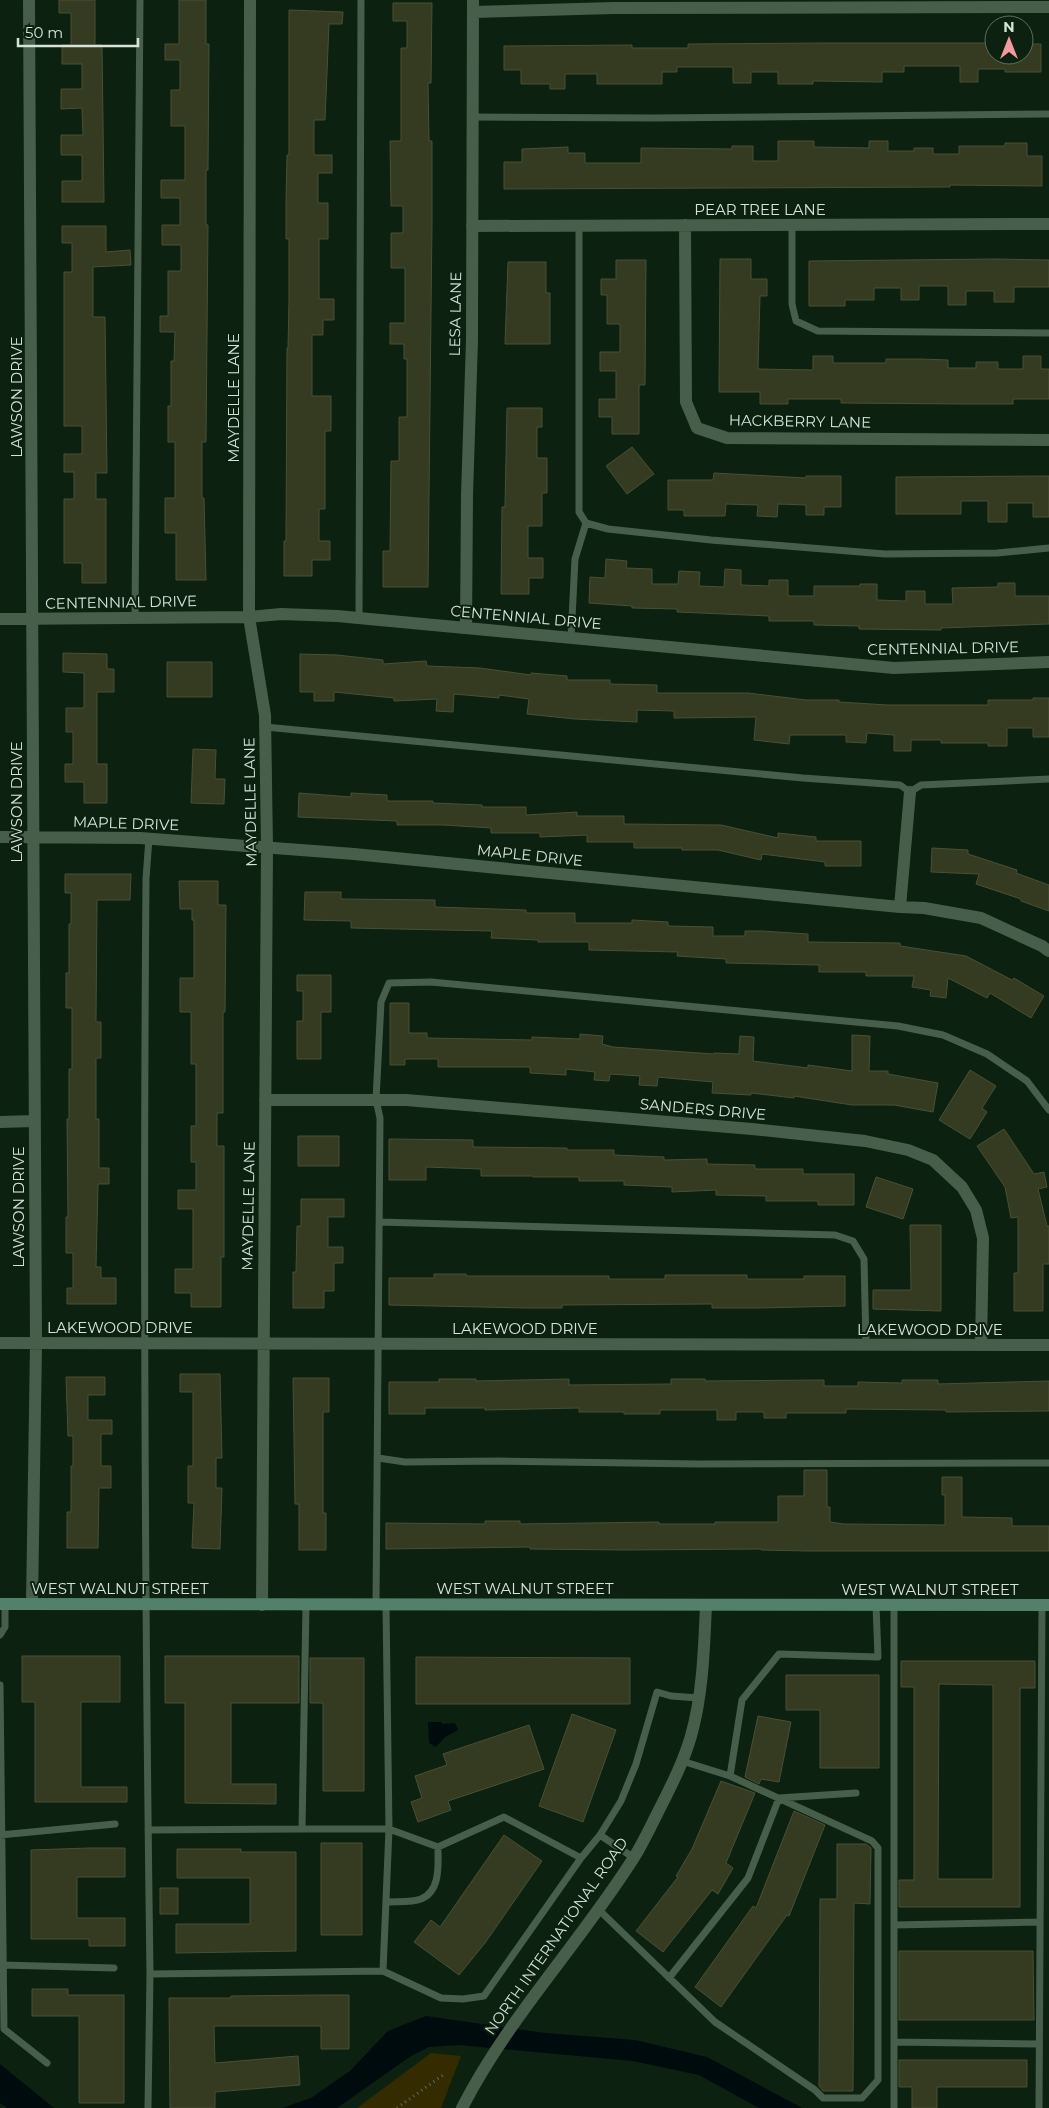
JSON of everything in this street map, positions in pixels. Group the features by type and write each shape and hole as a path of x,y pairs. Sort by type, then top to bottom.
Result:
{"main road":[{"name":"WEST WALNUT STREET","path":"2,1604 1046,1605"}],"street":[{"name":"LAWSON DRIVE","path":"29,0 36,1344 32,1604"},
{"name":"MAYDELLE LANE","path":"250,0 249,617 265,727 267,848 262,1604"},
{"path":"473,6 613,8 1049,7"},
{"name":"LESA LANE","path":"466,628 473,6"},
{"name":"PEAR TREE LANE","path":"472,226 1049,224"},
{"name":"HACKBERRY LANE","path":"685,225 686,402 697,428 728,438 1049,440"},
{"name":"CENTENNIAL DRIVE","path":"0,619 249,617 281,614 359,618 894,668 1049,662"},
{"path":"900,907 910,792"},
{"name":"MAPLE DRIVE","path":"0,837 149,838 354,854 924,908 980,918 1049,951"},
{"name":"SANDERS DRIVE","path":"265,1100 376,1100 435,1103 752,1129 856,1140 908,1150 933,1160 962,1187 976,1210 983,1238 981,1345"},
{"path":"0,1122 34,1121"},
{"name":"LAKEWOOD DRIVE","path":"0,1343 1049,1345"},
{"name":"NORTH INTERNATIONAL ROAD","path":"462,2108 486,2065 634,1858 682,1762 691,1736 699,1698 706,1605"}],"lane":[{"path":"135,618 140,0"},
{"path":"359,618 360,0"},
{"path":"472,117 654,118 1049,114"},
{"path":"792,225 792,304 796,321 818,331 1049,333"},
{"path":"579,226 579,512 586,523 608,529 636,532 885,554 997,552 1049,548"},
{"path":"571,638 575,560 586,523"},
{"path":"265,727 803,778 900,785 910,792 921,785 1049,779"},
{"path":"148,2108 150,1974 144,1344 146,918 149,838"},
{"path":"383,1971 388,1829 378,1458 377,1344 380,1118 376,1100 381,1002 389,983 431,982 898,1026 943,1035 987,1054 1028,1082 1049,1110"},
{"path":"379,1222 835,1235 853,1241 864,1259 866,1345"},
{"path":"378,1458 404,1462 498,1461 698,1464 1049,1463"},
{"path":"0,1635 5,1627 2,1604"},
{"path":"302,1829 306,1604"},
{"path":"730,1776 742,1700 764,1671 779,1654 878,1657 876,1605"},
{"path":"894,1605 894,2108"},
{"path":"1039,2108 1040,1922 1046,1605"},
{"path":"0,1686 4,2029 47,2063"},
{"path":"150,1974 383,1971 441,1998 463,1999 484,1996 581,1858 600,1835 621,1801 636,1764 657,1692 671,1696 699,1698"},
{"path":"598,1909 715,2022 815,2090 823,2098 862,2098 878,2080 878,1848 872,1841 730,1776 682,1762"},
{"path":"779,1798 856,1793"},
{"path":"669,1978 748,1878 779,1798"},
{"path":"148,1830 388,1829 438,1847 504,1817 581,1858"},
{"path":"1,1835 115,1824"},
{"path":"600,1835 634,1858"},
{"path":"386,1902 420,1900 428,1894 437,1880 438,1847"},
{"path":"894,1925 1040,1922"},
{"path":"2,1965 114,1968"},
{"path":"894,2042 1039,2044"}],"path":[{"path":"397,2108 443,2074"}],"shaded area":[{"path":"428,1722 455,1723 458,1730 445,1737 436,1747 429,1743"},
{"path":"426,2016 545,2033 635,2040 707,2057 802,2108 759,2108 699,2075 633,2061 459,2045 429,2047 411,2056 337,2108 282,2108 311,2098 350,2071 388,2031"},
{"path":"431,2053 461,2056 441,2108 357,2108"},
{"path":"0,2064 54,2108 7,2108 0,2103"}],"building":[{"path":"59,0 95,0 95,45 102,45 104,202 62,202 62,181 82,181 82,155 61,155 61,135 83,135 82,108 61,109 61,89 82,89 82,64 62,64 62,45 71,45 71,13 59,13"},
{"path":"179,0 206,0 206,44 209,44 208,170 206,170 206,225 208,225 206,442 202,442 202,498 204,498 206,580 176,580 176,533 165,533 165,498 175,498 175,442 168,442 168,406 171,406 171,361 174,361 175,332 160,332 160,316 168,316 168,271 181,271 181,245 162,245 162,225 180,225 180,198 161,198 161,180 185,180 185,126 171,126 171,90 180,90 180,60 165,60 165,44 179,44"},
{"path":"393,3 432,3 431,83 428,83 429,141 432,141 432,222 428,587 383,587 383,551 390,551 391,461 399,461 399,417 407,417 407,359 404,359 404,344 390,344 390,323 405,323 405,268 391,268 391,233 403,233 403,206 391,206 390,141 401,141 401,48 407,48 407,21 393,21"},
{"path":"289,10 343,12 342,24 329,24 325,120 314,120 314,155 332,155 332,173 318,173 318,203 328,203 328,239 319,239 319,299 334,299 334,320 323,320 323,335 312,335 312,396 331,396 331,431 325,431 325,509 319,509 319,541 330,541 330,560 312,560 312,576 284,576 289,299 289,239 286,239 286,203 287,155 289,155"},
{"path":"984,43 984,65 1034,65 1034,44 1041,44 1041,72 1005,72 1005,69 978,69 978,82 960,82 960,66 904,66 904,72 882,72 882,82 813,81 813,84 778,84 778,72 751,72 751,83 733,83 733,67 677,67 677,72 662,72 662,84 597,84 597,74 565,74 565,89 550,89 550,84 521,84 521,70 504,70 504,46 632,45 632,48 688,48 688,44"},
{"path":"778,141 814,141 814,147 869,148 869,141 888,141 888,151 914,151 914,148 933,148 933,154 959,154 959,146 1005,146 1005,143 1027,143 1027,156 1042,156 1042,186 950,185 950,187 504,189 504,162 522,162 522,149 568,147 568,153 585,153 585,163 641,163 641,148 732,149 732,146 753,146 753,161 778,161"},
{"path":"62,226 106,226 106,252 130,250 131,265 93,267 93,317 105,317 107,473 96,473 96,499 106,499 106,583 82,583 82,563 64,563 64,499 74,499 74,472 64,472 64,454 82,454 82,426 64,426 64,272 72,272 72,243 62,243"},
{"path":"720,259 751,259 751,279 767,279 767,296 760,296 758,369 813,370 813,356 833,356 833,363 886,363 886,359 921,359 948,360 948,368 976,368 976,362 998,362 998,369 1023,369 1023,356 1041,356 1041,369 1049,369 1049,399 1013,399 1013,404 967,404 841,403 841,399 788,399 788,404 760,404 760,392 719,392"},
{"path":"616,260 646,260 645,385 639,385 639,434 612,434 612,417 599,417 599,399 616,399 616,371 600,371 600,352 620,352 620,324 607,324 607,295 601,295 601,279 616,279"},
{"path":"1049,260 1049,287 1014,287 1014,302 994,302 994,291 966,291 966,305 948,305 948,286 919,286 919,300 901,300 901,288 874,288 874,300 845,300 845,306 809,306 809,261"},
{"path":"508,262 546,262 546,293 550,293 550,344 505,344"},
{"path":"507,408 542,408 542,427 537,427 537,458 547,458 547,493 542,493 542,526 528,526 528,558 543,558 543,578 529,578 529,594 501,594 502,507 505,507"},
{"path":"632,447 654,474 627,494 606,466"},
{"path":"714,473 806,478 806,476 841,476 841,507 824,507 824,515 806,515 806,505 778,504 777,517 757,516 758,505 726,504 725,516 684,516 684,510 668,510 668,480 713,480"},
{"path":"1049,476 1049,517 1033,517 1033,503 1007,503 1007,522 988,522 988,501 961,501 961,514 896,514 896,477"},
{"path":"606,559 627,561 626,568 652,569 652,584 678,584 679,571 700,572 699,586 724,587 725,569 741,570 741,585 769,586 769,580 788,580 788,596 814,596 814,586 877,584 877,600 906,601 906,591 925,591 925,604 953,604 952,588 998,587 998,583 1015,583 1015,596 1049,596 1049,624 941,628 941,630 859,629 859,626 814,625 814,621 769,621 769,616 677,612 677,609 632,608 632,606 589,603 590,577 605,578"},
{"path":"63,653 107,654 107,669 114,669 114,692 97,692 97,764 107,764 107,803 84,803 84,782 65,782 65,764 73,764 73,732 66,732 66,708 84,708 84,673 63,672"},
{"path":"300,654 337,655 383,660 383,664 426,661 427,666 480,668 531,675 531,673 567,676 567,680 610,680 610,684 657,685 657,693 748,693 806,700 839,700 839,702 888,705 988,705 988,700 1049,698 1049,737 1033,737 1033,728 1007,728 1007,746 988,746 988,743 941,743 941,740 911,740 911,751 894,751 894,735 867,733 866,743 846,742 846,735 790,735 789,744 754,740 756,717 674,718 674,711 637,710 637,722 575,719 527,714 529,699 499,695 499,698 454,694 453,712 436,711 437,699 394,701 394,698 334,692 334,701 314,701 314,692 300,692"},
{"path":"167,662 212,662 212,697 167,697"},
{"path":"193,749 216,750 215,779 225,779 224,804 191,803"},
{"path":"299,793 351,797 351,793 387,795 387,801 433,801 433,803 482,805 482,807 526,807 526,815 577,812 577,816 624,816 624,824 721,825 778,838 778,833 816,837 816,841 861,841 861,866 825,866 825,862 762,854 761,860 718,850 634,848 634,842 587,842 587,835 540,837 540,833 491,833 491,828 397,825 397,821 298,817"},
{"path":"932,848 968,850 968,854 1017,870 1016,873 1049,885 1049,911 1021,901 1021,899 976,884 979,874 931,872"},
{"path":"65,874 131,874 130,900 97,900 96,1022 101,1022 101,1058 96,1058 96,1119 99,1119 99,1168 109,1168 109,1184 98,1184 96,1267 101,1267 101,1278 116,1278 116,1304 67,1304 67,1288 73,1288 73,1253 66,1253 66,1217 68,1217 67,1119 69,1119 69,1069 72,1069 72,1008 66,1008 66,973 69,973 71,893 65,893"},
{"path":"179,881 218,881 218,905 226,905 223,1113 217,1113 217,1146 224,1146 224,1257 221,1257 221,1307 191,1307 191,1293 175,1293 175,1269 193,1269 193,1209 178,1209 178,1190 196,1190 196,1162 191,1162 191,1126 196,1126 196,1064 191,1064 191,1012 180,1012 180,978 194,978 194,920 192,920 192,909 180,909"},
{"path":"305,892 341,892 341,899 435,900 435,907 526,910 526,913 575,913 575,923 632,923 632,920 668,922 668,926 713,927 713,936 745,936 745,931 762,931 808,934 808,942 900,943 900,946 966,956 1012,980 1014,978 1044,996 1031,1018 990,993 987,998 948,978 946,998 930,996 931,990 912,987 914,976 866,976 866,972 819,972 819,965 726,963 726,959 677,956 678,952 589,950 589,942 538,942 538,940 491,938 492,931 351,928 351,921 304,920"},
{"path":"297,975 331,975 331,1012 321,1012 321,1059 297,1059 297,1021 303,1021 303,991 297,991"},
{"path":"390,1003 409,1003 409,1033 427,1033 427,1038 532,1040 532,1037 580,1039 580,1034 603,1036 602,1044 613,1047 739,1054 740,1036 754,1037 753,1061 808,1068 808,1065 852,1071 852,1035 870,1036 869,1071 888,1071 888,1074 938,1083 933,1112 894,1105 852,1105 794,1096 794,1098 751,1093 751,1095 712,1093 713,1082 658,1077 657,1086 639,1085 640,1076 610,1074 609,1081 594,1080 595,1072 566,1069 566,1075 530,1073 530,1067 438,1067 438,1059 405,1059 405,1065 390,1065"},
{"path":"970,1070 996,1086 982,1108 987,1112 970,1139 939,1120"},
{"path":"1004,1129 1034,1174 1044,1172 1047,1187 1038,1189 1047,1226 1049,1226 1049,1264 1043,1264 1043,1311 1014,1311 1014,1273 1018,1273 1018,1217 1011,1218 1005,1187 977,1146"},
{"path":"298,1136 339,1136 339,1166 298,1166"},
{"path":"389,1139 473,1140 473,1147 614,1150 614,1155 664,1157 664,1160 707,1159 707,1164 755,1165 755,1169 803,1169 803,1174 854,1174 854,1205 818,1205 818,1201 766,1201 766,1196 716,1195 716,1190 672,1192 672,1187 624,1185 624,1181 579,1181 579,1177 481,1176 481,1169 426,1167 426,1180 389,1180"},
{"path":"876,1177 913,1189 903,1219 866,1207"},
{"path":"301,1199 344,1199 344,1217 328,1217 328,1247 343,1247 343,1263 334,1263 334,1291 324,1291 324,1308 293,1308 293,1272 296,1272 297,1226 301,1226"},
{"path":"910,1225 941,1225 941,1311 873,1309 873,1290 911,1290"},
{"path":"434,1274 466,1274 466,1276 609,1276 609,1279 665,1279 665,1275 747,1275 747,1279 804,1279 804,1276 845,1276 845,1306 712,1308 712,1304 562,1305 562,1308 526,1308 389,1305 389,1278 434,1278"},
{"path":"180,1374 220,1374 222,1458 216,1458 216,1488 222,1488 220,1549 192,1548 194,1503 188,1503 188,1466 193,1466 193,1392 180,1392"},
{"path":"66,1377 105,1377 105,1395 88,1395 88,1420 112,1420 112,1434 101,1434 101,1466 111,1466 111,1488 99,1488 98,1548 67,1548 67,1512 71,1512 73,1436 68,1436"},
{"path":"293,1378 329,1378 329,1412 323,1412 323,1513 326,1513 326,1550 299,1550 299,1504 295,1504"},
{"path":"439,1379 476,1379 476,1381 569,1379 569,1385 671,1384 671,1379 705,1379 705,1381 824,1380 824,1386 858,1386 858,1382 902,1383 902,1380 938,1380 938,1384 1049,1381 1049,1411 946,1412 946,1410 846,1409 846,1413 786,1413 786,1418 764,1418 764,1412 736,1412 736,1420 717,1420 717,1410 660,1410 660,1414 624,1414 624,1412 579,1412 579,1408 485,1410 485,1408 425,1408 425,1414 389,1414 389,1382 439,1382"},
{"path":"804,1470 827,1470 827,1507 830,1507 830,1522 844,1524 945,1525 945,1495 942,1495 942,1477 962,1477 962,1517 1012,1518 1012,1526 1049,1526 1049,1551 624,1550 530,1549 530,1547 386,1549 386,1523 485,1524 485,1521 520,1521 520,1524 659,1522 659,1524 715,1524 715,1522 778,1522 778,1496 804,1496"},
{"path":"22,1656 120,1656 120,1702 81,1702 81,1787 127,1787 127,1802 35,1802 35,1702 22,1702"},
{"path":"165,1656 299,1656 299,1703 231,1703 231,1784 276,1784 276,1804 185,1803 185,1703 165,1703"},
{"path":"416,1657 630,1658 630,1704 416,1704"},
{"path":"310,1658 364,1658 364,1791 323,1791 323,1703 310,1703"},
{"path":"901,1661 1035,1661 1035,1688 1020,1688 1020,1907 899,1907 899,1880 914,1880 914,1687 901,1687","holes":["939,1684 993,1685 993,1879 938,1879"]},
{"path":"786,1675 879,1675 879,1768 820,1768 820,1710 786,1710"},
{"path":"572,1714 616,1730 583,1822 539,1806"},
{"path":"758,1716 791,1722 779,1782 761,1779 759,1784 745,1777"},
{"path":"529,1725 544,1769 448,1801 451,1810 418,1822 411,1802 422,1798 415,1776 447,1765 443,1754"},
{"path":"721,1781 755,1793 726,1863 733,1868 718,1894 712,1890 663,1952 636,1931 678,1877 676,1876 692,1849"},
{"path":"794,1811 825,1825 789,1916 787,1915 721,2007 695,1987 753,1906 756,1908"},
{"path":"504,1835 542,1861 485,1943 459,1975 414,1942 431,1920 440,1927"},
{"path":"321,1843 362,1843 362,1935 321,1935"},
{"path":"837,1844 866,1844 871,1848 870,1904 854,1903 853,2091 823,2091 819,2086 820,1899 837,1899"},
{"path":"125,1848 125,1877 77,1877 77,1918 125,1918 125,1946 89,1946 89,1939 31,1939 31,1850"},
{"path":"177,1849 241,1849 241,1852 296,1852 296,1951 176,1953 176,1924 250,1924 250,1878 177,1878"},
{"path":"160,1888 178,1888 178,1914 160,1914"},
{"path":"899,1951 1033,1951 1034,2020 899,2020"},
{"path":"32,1989 68,1989 68,1995 124,1995 124,2103 79,2103 79,2016 32,2016"},
{"path":"349,1995 349,2049 321,2049 321,2026 214,2026 215,2063 298,2056 300,2085 215,2092 215,2108 170,2108 169,1998"},
{"path":"899,2060 1027,2060 1027,2087 937,2087 937,2108 912,2108 912,2087 899,2087"}]}
